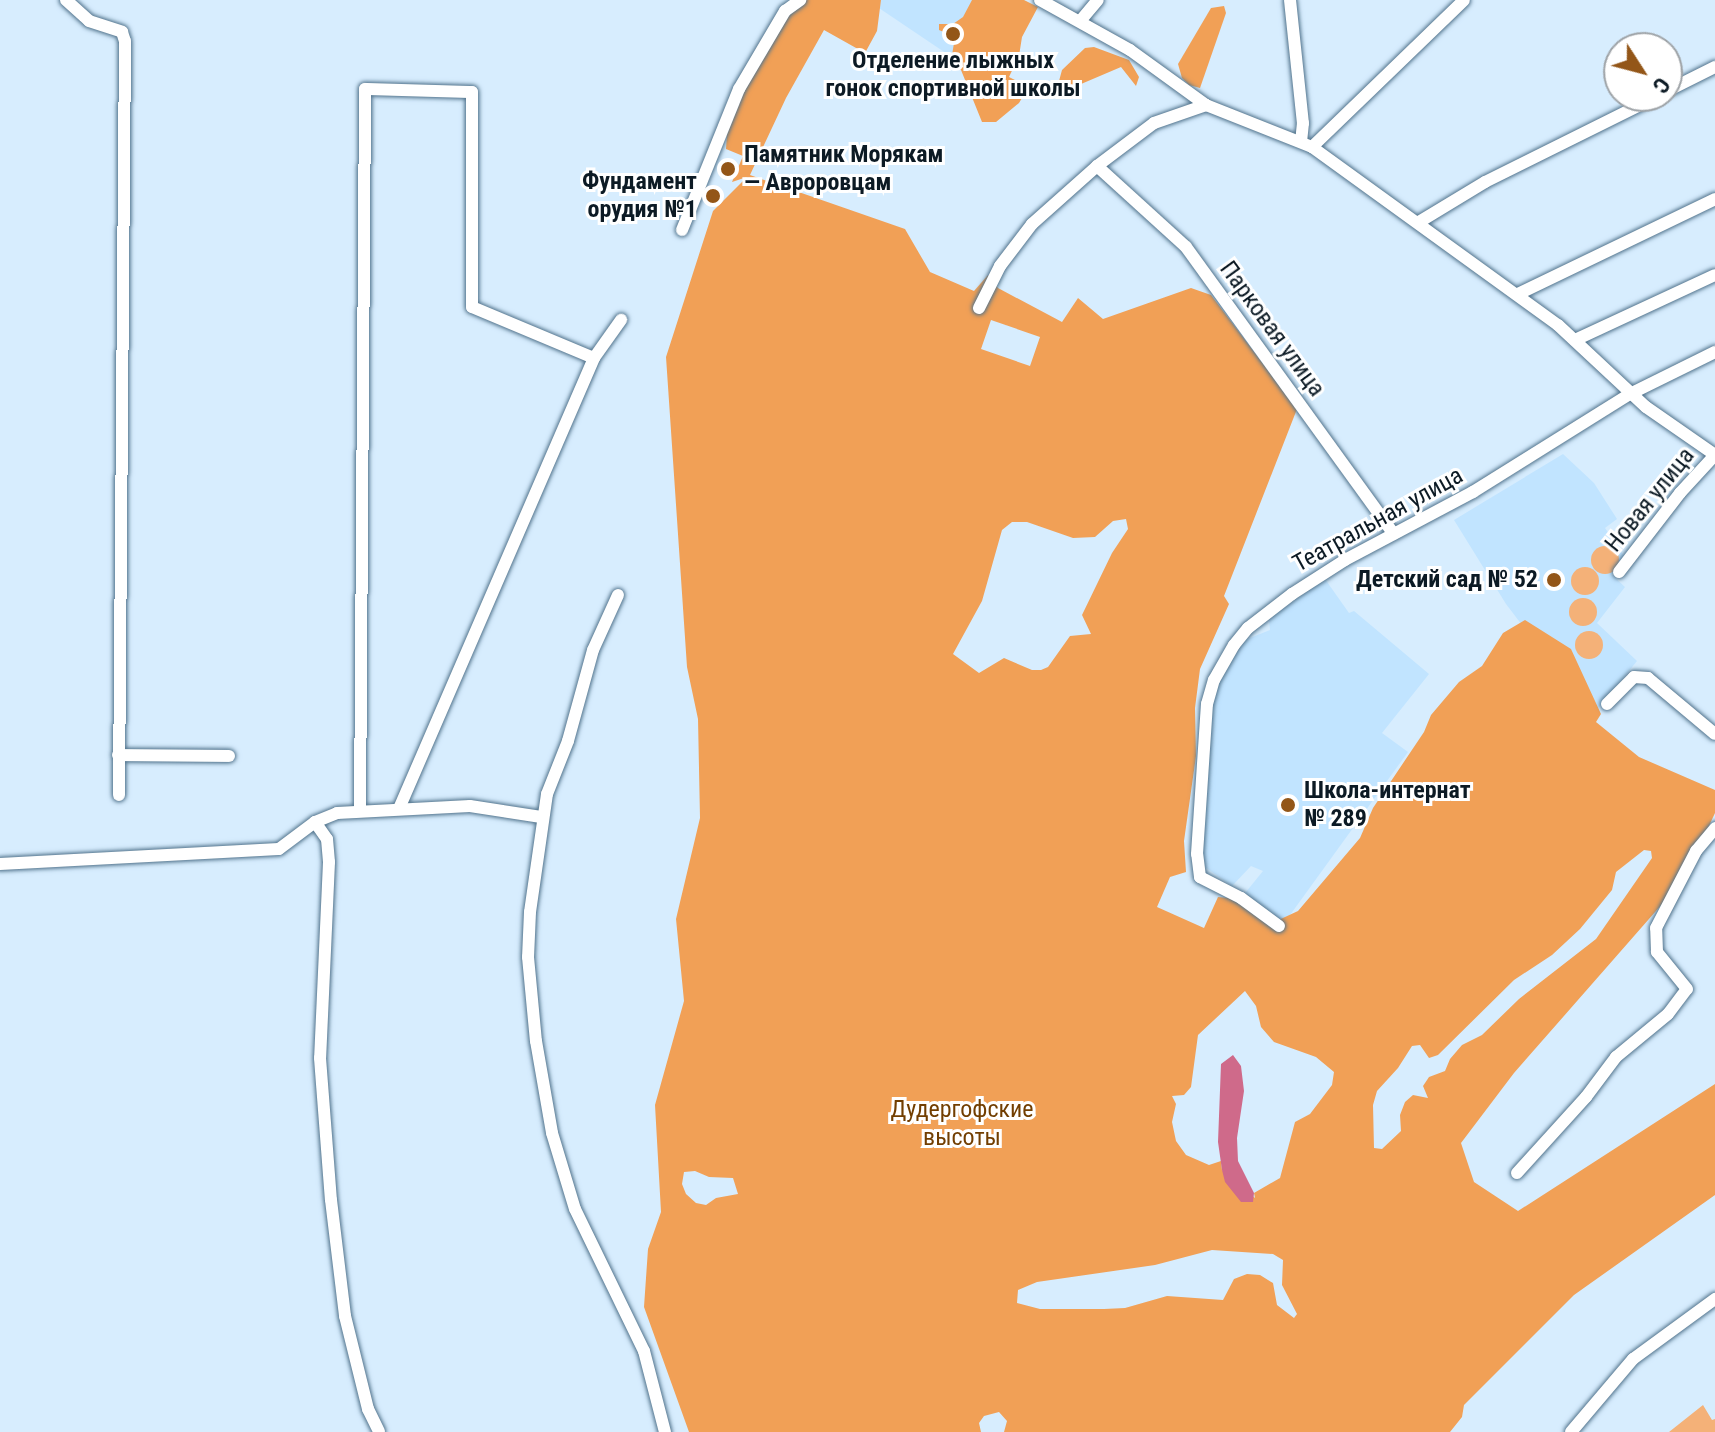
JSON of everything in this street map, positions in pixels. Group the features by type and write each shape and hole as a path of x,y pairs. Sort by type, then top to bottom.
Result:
{"street":[{"path":"66,0 89,21 122,32 125,41 119,795"},
{"path":"682,230 739,89 785,11 800,0"},
{"path":"1040,0 1081,20 1206,105 1307,144 1518,294 1575,340 1630,394 1715,455"},
{"path":"1081,20 1098,0"},
{"path":"1290,0 1307,144"},
{"path":"1307,144 1464,0"},
{"path":"1683,83 1715,67"},
{"path":"360,811 367,183 365,89 472,92 472,307 594,358"},
{"path":"979,308 1000,266 1032,224 1097,166 1154,123 1206,105"},
{"path":"1419,222 1476,187 1626,112"},
{"name":"Парковая улица","path":"1097,166 1186,247 1394,534"},
{"path":"1518,294 1715,199"},
{"path":"1575,340 1715,275"},
{"path":"399,809 594,358 621,320"},
{"name":"Театральная улица","path":"1279,926 1241,898 1200,877 1197,854 1205,730 1214,680 1248,628 1292,594 1473,492 1630,394 1715,352"},
{"name":"Новая улица","path":"1619,572 1680,493 1715,455"},
{"path":"618,595 593,650 571,733 541,817 528,957 536,1041 552,1133 575,1209 644,1351 665,1432"},
{"path":"1607,704 1634,677 1648,678 1715,734"},
{"path":"118,755 229,756"},
{"path":"0,864 279,849 315,822 337,813 360,811 470,806 541,817"},
{"path":"315,822 327,839 329,862 320,1058 331,1200 345,1316 368,1409 379,1432"},
{"path":"1517,1173 1586,1097 1616,1057 1668,1014 1687,989 1657,952 1656,928 1696,851 1715,828"},
{"path":"1571,1432 1633,1359 1715,1299"}],"shaded area":[{"name":"Отделение лыжных гонок спортивной школы","path":"867,0 1008,0 968,68"},
{"name":"Детский сад № 52","path":"1563,454 1594,483 1617,519 1605,528 1626,559 1611,574 1625,587 1597,623 1637,661 1597,710 1573,692 1506,604 1454,520"},
{"path":"1605,546 1615,550 1619,560 1615,570 1605,574 1595,570 1591,560 1595,550"},
{"path":"1585,567 1595,571 1599,581 1595,591 1585,595 1575,591 1571,581 1575,571"},
{"name":"Школа-интернат № 289","path":"1325,579 1349,613 1354,611 1429,674 1382,733 1408,752 1277,933 1237,903 1263,871 1251,866 1232,886 1205,867 1202,857 1211,705 1219,680 1245,640 1270,630 1269,619"},
{"path":"1583,598 1593,602 1597,612 1593,622 1583,626 1573,622 1569,612 1573,602"},
{"path":"1589,631 1599,635 1603,645 1599,655 1589,659 1579,655 1575,645 1579,635"},
{"path":"1233,1055 1241,1066 1244,1091 1237,1138 1238,1161 1254,1193 1253,1202 1241,1202 1225,1182 1218,1142 1221,1064"},
{"path":"1703,1405 1712,1420 1715,1419 1715,1432 1669,1432"}],"green space":[{"name":"Дудергофские высоты","path":"804,0 881,0 877,31 865,53 824,30 786,98 750,175 905,229 930,272 974,291 988,275 998,288 1062,322 1078,298 1103,319 1191,288 1211,295 1297,409 1224,596 1229,604 1200,669 1195,708 1196,756 1184,841 1186,872 1170,877 1157,907 1204,928 1218,897 1229,898 1251,909 1270,924 1298,911 1360,838 1373,808 1424,732 1431,715 1459,682 1482,666 1503,633 1525,620 1571,649 1601,714 1596,722 1639,757 1715,790 1715,813 1684,879 1514,1073 1461,1143 1474,1182 1518,1211 1715,1084 1715,1195 1574,1295 1464,1405 1462,1417 1450,1432 1004,1432 1007,1421 999,1412 984,1416 979,1423 981,1432 689,1432 644,1307 648,1249 661,1212 655,1105 684,1001 676,919 700,818 698,719 687,667 666,357 713,211 747,177 732,182 743,156 726,149 728,117 785,13","holes":["991,320 1040,337 1030,366 981,349","1126,519 1128,529 1112,553 1082,615 1091,634 1070,636 1048,667 1041,670 1032,670 1004,658 979,673 953,654 982,601 1002,530 1012,522 1027,522 1073,538 1095,537 1113,521","1644,850 1651,851 1652,858 1596,939 1519,999 1482,1035 1462,1045 1445,1071 1429,1077 1423,1086 1428,1098 1413,1095 1405,1102 1400,1115 1401,1131 1382,1149 1374,1148 1373,1105 1377,1091 1398,1068 1412,1046 1420,1045 1429,1058 1438,1055 1514,980 1552,955 1580,929 1612,890 1616,872","1245,991 1256,1006 1261,1027 1274,1042 1316,1057 1334,1072 1332,1085 1310,1114 1295,1122 1280,1178 1254,1193 1255,1198 1222,1170 1221,1161 1209,1165 1186,1155 1176,1141 1172,1122 1176,1104 1172,1096 1184,1095 1191,1087 1198,1035","695,1171 709,1177 733,1178 738,1194 716,1198 706,1205 696,1203 686,1194 682,1184 684,1172","1212,1250 1273,1254 1283,1260 1282,1285 1297,1314 1294,1318 1277,1305 1273,1283 1260,1275 1247,1274 1234,1279 1223,1300 1167,1296 1125,1308 1104,1309 1040,1309 1017,1303 1018,1290 1037,1282 1155,1265"]},
{"path":"972,0 1024,0 1038,7 1022,37 1019,56 1009,77 1027,86 1025,93 1019,103 996,122 982,122 961,70 951,61 955,37 939,30 939,24 953,24 963,17"},
{"path":"1224,6 1226,13 1200,88 1189,85 1182,78 1178,64 1211,8"},
{"path":"1094,47 1129,60 1139,77 1136,86 1121,67 1067,90 1059,81 1062,70 1085,48"}],"place":[{"name":"Отделение лыжных гонок спортивной школы","path":"953,34"},
{"name":"Памятник Морякам — Авроровцам","path":"728,169"},
{"name":"Фундамент орудия №1","path":"713,196"},
{"name":"Детский сад № 52","path":"1554,580"},
{"name":"Школа-интернат № 289","path":"1288,805"}]}
